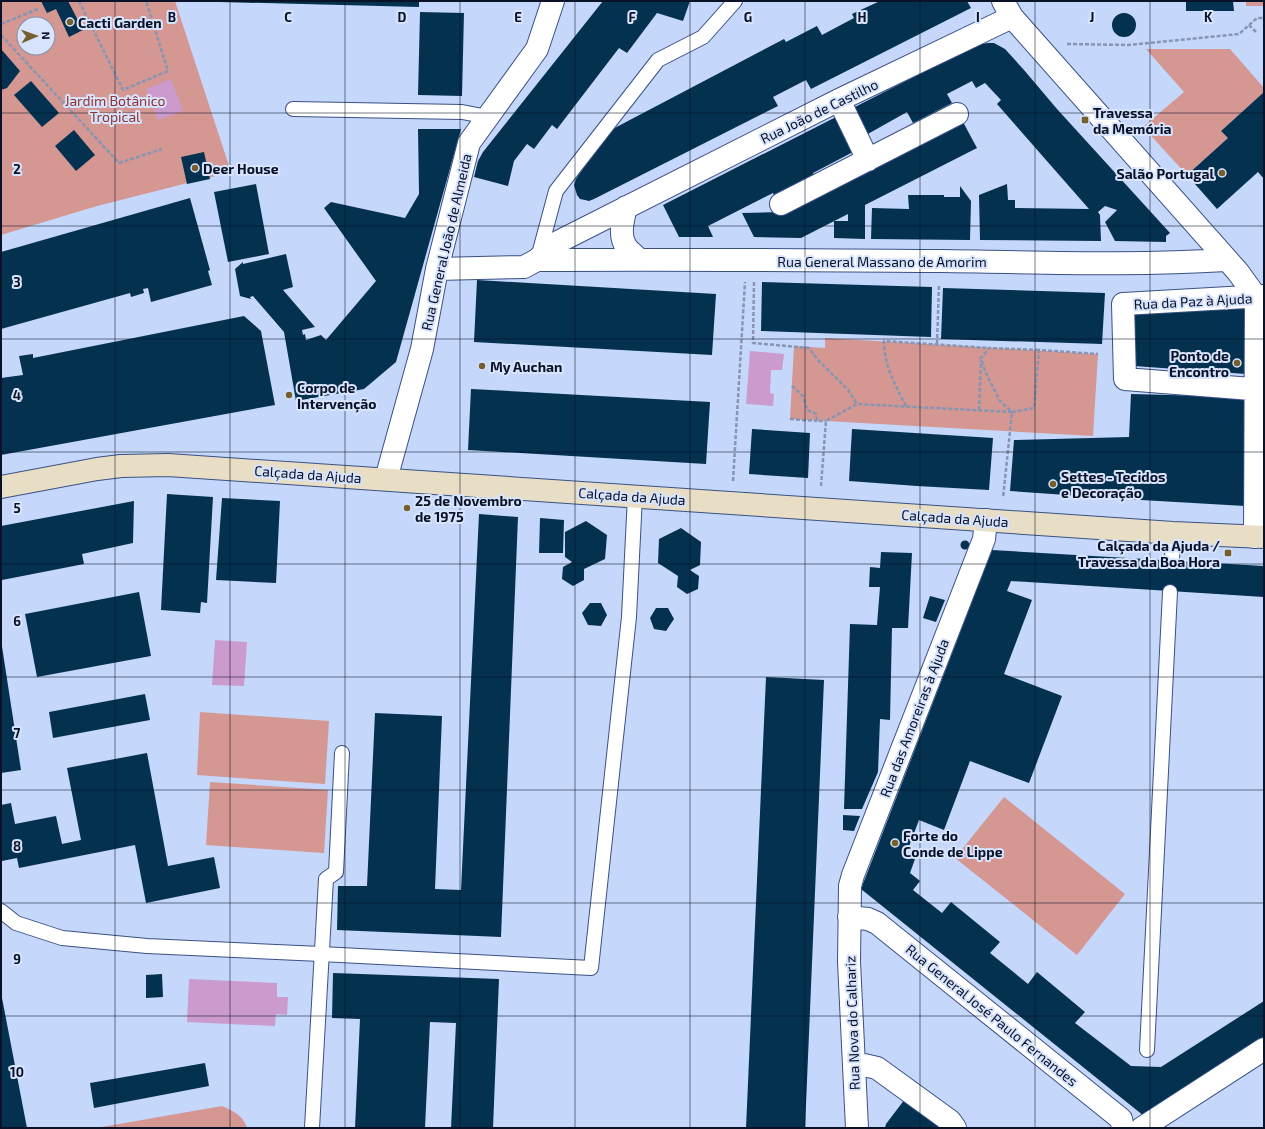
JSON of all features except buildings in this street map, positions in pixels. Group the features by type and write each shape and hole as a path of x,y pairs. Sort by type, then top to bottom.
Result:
{"street":[{"name":"Rua General João de Almeida","path":"386,479 422,349 437,269 469,143 537,49 554,1"},
{"name":"Rua João de Castilho","path":"437,269 524,267 537,260 556,243 839,100 1008,9"},
{"path":"1008,9 1038,46 1260,297 1260,537"},
{"path":"839,100 868,160"},
{"path":"781,204 957,114"},
{"path":"626,208 621,225 623,237 626,247 638,259"},
{"name":"Rua General Massano de Amorim","path":"537,260 638,259 1118,263 1226,260"},
{"name":"Rua da Paz à Ajuda","path":"1260,297 1123,304 1125,379 1260,390"},
{"name":"Calçada da Ajuda","path":"1,487 97,469 145,465 168,465 1173,533 1260,537"},
{"name":"Rua das Amoreiras à Ajuda","path":"849,917 850,886 853,875 984,539 994,520"},
{"name":"Rua Nova do Calhariz","path":"849,917 849,962 857,1128"},
{"name":"Rua General José Paulo Fernandes","path":"849,917 868,919 877,923 1121,1118 1124,1128"},
{"path":"1142,1128 1264,1050"},
{"path":"854,1066 877,1068 950,1121 955,1128"}],"lane":[{"path":"537,260 556,191 658,60 703,37 735,1"},
{"path":"293,109 462,112 488,117"},
{"path":"1,911 16,923 62,938 147,946 592,968 629,617 635,496"},
{"path":"1172,560 1173,533"},
{"path":"1147,1050 1170,592"},
{"path":"312,1128 326,879 336,872 342,753"}],"path":[{"path":"79,1 123,90 168,71 146,1"},
{"path":"1,24 38,9"},
{"path":"1038,46 1056,35 1064,44 1129,45 1239,34 1257,18 1264,18"},
{"path":"1249,25 1256,32"},
{"path":"1,35 119,163 162,149"},
{"path":"751,260 753,343 809,348 818,360 848,390 857,404"},
{"path":"732,503 751,260"},
{"path":"937,344 940,261"},
{"path":"907,406 893,383 884,352 884,341 1098,354"},
{"path":"979,410 981,358 989,348"},
{"path":"790,419 826,421 857,404 1012,412 1034,408 1039,350"},
{"path":"981,358 985,371 1000,401 1012,412"},
{"path":"792,386 802,396 808,410 816,414 818,421"},
{"path":"994,520 1003,488 1012,412"},
{"path":"819,508 826,421"}],"green space":[{"name":"Jardim Botânico Tropical","path":"1,1 175,1 231,172 97,206 1,235"},
{"path":"1246,1 1264,1 1264,6 1246,6"},
{"path":"1146,49 1230,49 1264,88 1264,92 1221,131 1228,138 1187,175 1143,127 1184,92"},
{"path":"825,338 1098,354 1093,436 790,419 794,346 825,348"},
{"path":"200,712 329,721 325,784 197,775"},
{"path":"210,782 328,790 324,853 206,845"},
{"path":"1004,797 1125,894 1077,955 955,858"},
{"path":"222,1106 240,1117 247,1128 96,1128"}],"shaded area":[{"path":"171,79 183,111 158,120 146,89"},
{"path":"750,351 784,354 782,370 771,370 770,393 774,394 773,406 746,404"},
{"path":"215,640 247,642 244,686 212,685"},
{"path":"189,979 277,983 277,997 288,997 287,1015 276,1014 275,1026 187,1022"}],"place":[{"name":"Cacti Garden","path":"70,22"},
{"name":"Travessa da Memória","path":"1085,120"},
{"name":"Deer House","path":"195,168"},
{"name":"Salão Portugal","path":"1222,173"},
{"name":"Ponto de Encontro","path":"1237,363"},
{"name":"My Auchan","path":"482,366"},
{"name":"Corpo de Intervenção","path":"289,395"},
{"name":"Settes - Tecidos e Decoração","path":"1053,484"},
{"name":"25 de Novembro de 1975","path":"407,508"},
{"name":"Calçada da Ajuda / Travessa da Boa Hora","path":"1228,553"},
{"name":"Forte do Conde de Lippe","path":"895,843"}]}
